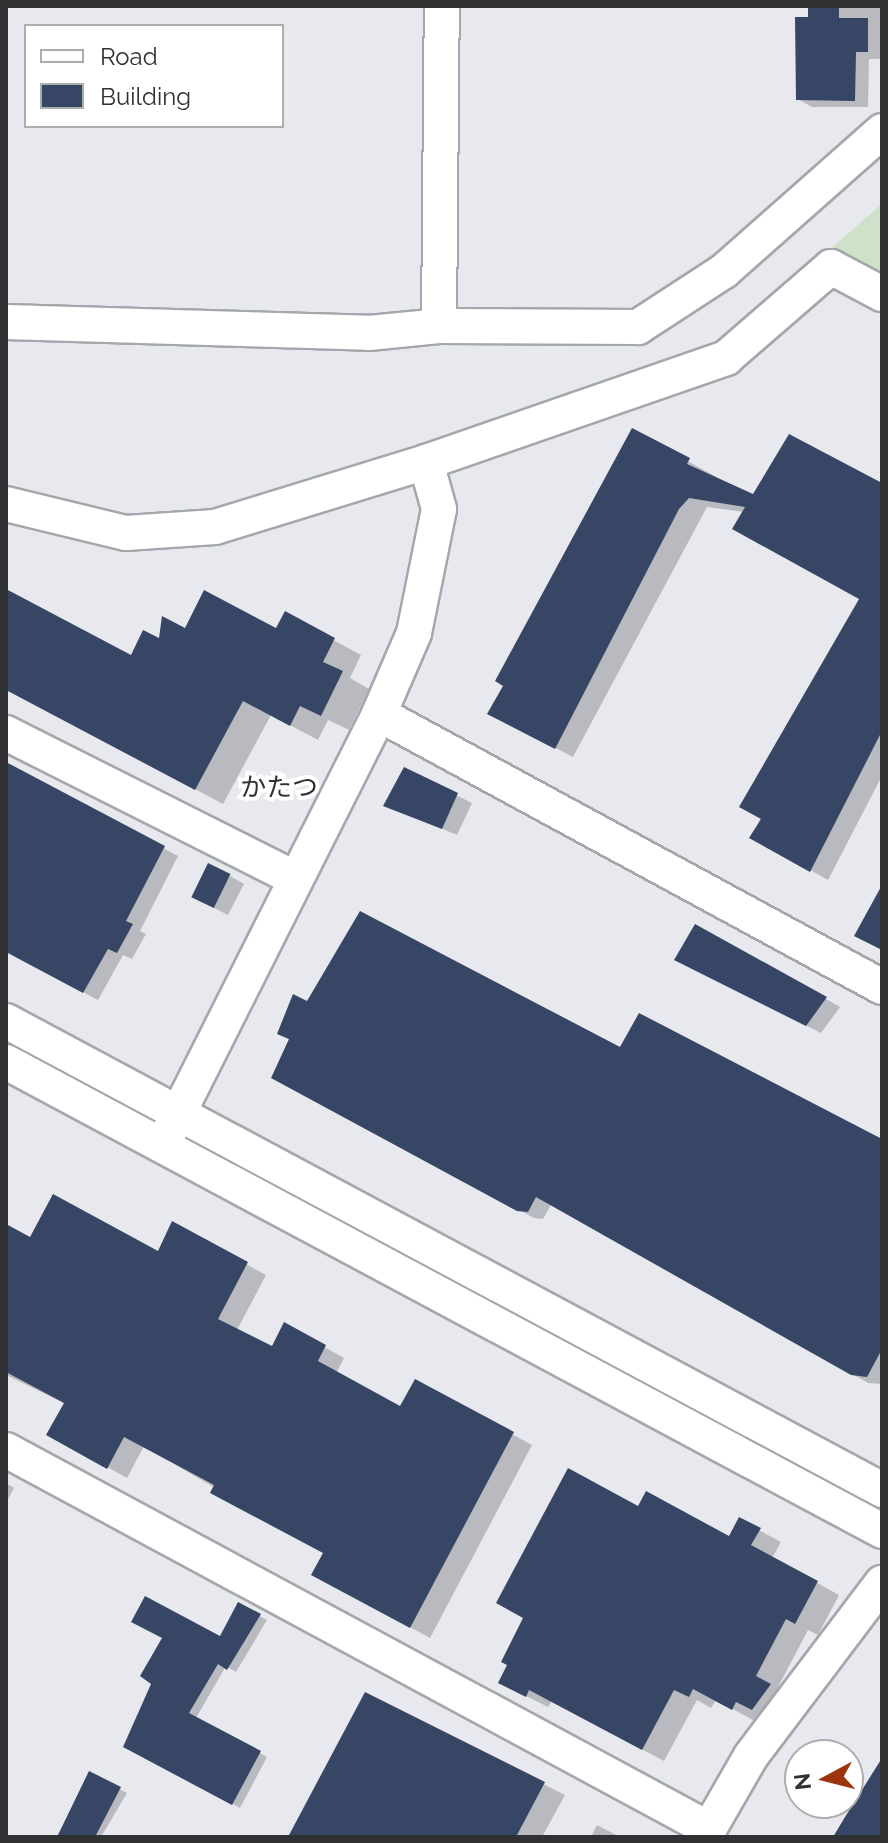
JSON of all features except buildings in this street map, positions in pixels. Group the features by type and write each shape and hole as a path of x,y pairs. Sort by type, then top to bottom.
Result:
{"street":[{"path":"439,326 442,6"},
{"path":"6,322 369,333 439,326 638,327 724,271 882,131"},
{"path":"6,504 126,533 169,533 215,527 426,462 726,358 831,267 882,294"},
{"path":"164,1143 294,878 379,714 414,633 430,571 439,509 426,462"},
{"path":"379,714 882,987"},
{"path":"6,733 294,878"},
{"path":"6,1021 882,1490"},
{"path":"6,1062 164,1143 882,1531"},
{"path":"6,1450 707,1833 751,1756 882,1583"}],"green space":[{"path":"882,204 882,275 830,249"}],"district":[{"name":"かたつ","path":"279,788"}]}
